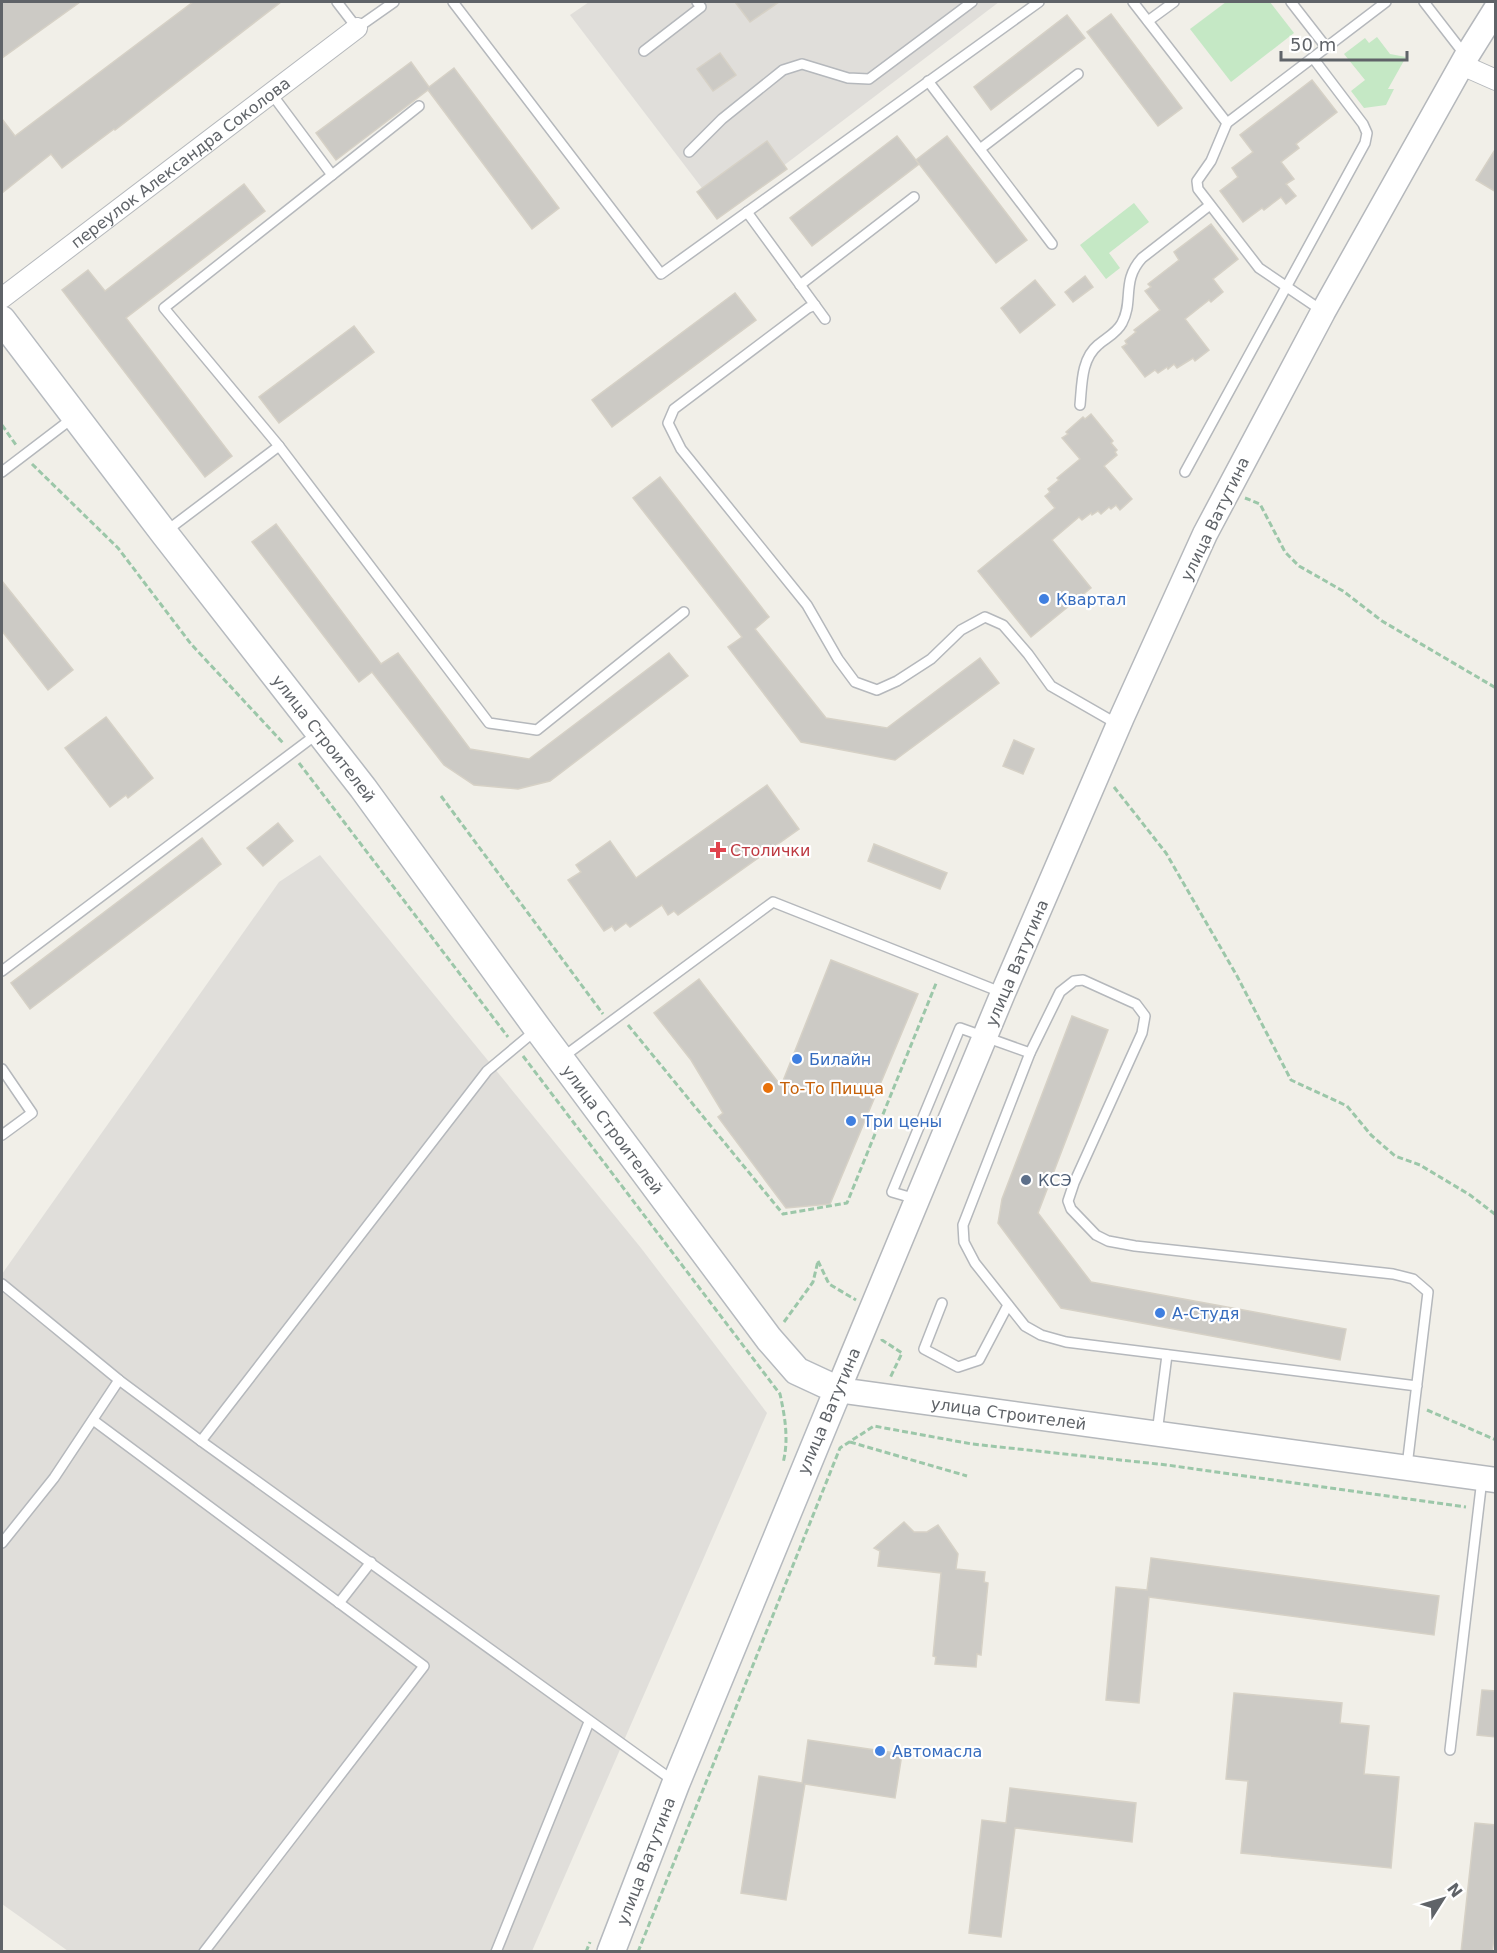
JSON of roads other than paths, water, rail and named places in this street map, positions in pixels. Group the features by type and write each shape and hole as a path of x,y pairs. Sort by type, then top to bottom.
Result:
{"main road":[{"name":"улица Строителей","path":"2,320 164,533 363,788 538,1029 769,1339 796,1371 838,1390"},
{"name":"улица Ватутина","path":"600,1946 676,1783 838,1390"}],"street":[{"name":"улица Ватутина","path":"838,1390 916,1199 1097,775 1227,490 1323,312 1464,61 1496,9"},
{"name":"переулок Александра Соколова","path":"2,298 357,28"},
{"path":"1464,61 1496,80"},
{"name":"улица Строителей","path":"838,1390 1489,1480"}],"lane":[{"path":"337,2 357,28 394,2"},
{"path":"453,2 661,274 1039,2"},
{"path":"644,51 701,7 697,2"},
{"path":"688,152 722,119 783,69 802,64 848,78 869,79 972,2"},
{"path":"1133,2 1227,123"},
{"path":"1148,21 1174,2"},
{"path":"1291,2 1326,47"},
{"path":"1323,312 1259,268 1198,189 1197,181 1211,161 1227,123 1386,2"},
{"path":"1424,2 1464,61"},
{"path":"1185,472 1365,143 1367,133 1363,124 1313,58"},
{"path":"980,149 1078,74"},
{"path":"928,81 1052,244"},
{"path":"271,93 332,175"},
{"path":"419,106 164,308 279,446 489,723 537,730 684,612"},
{"path":"800,285 914,197"},
{"path":"1080,405 1085,366 1089,356 1122,324 1133,267 1210,205"},
{"path":"747,212 825,319"},
{"path":"815,305 674,409 668,423 681,449 807,605 837,659 855,682 877,690 897,681 931,659 962,630 985,617 1003,625 1051,686 1119,725"},
{"path":"2,472 75,417"},
{"path":"164,533 279,446"},
{"path":"2,971 319,732"},
{"path":"561,1059 774,903 1003,993"},
{"path":"1406,1468 1428,1292 1413,1279 1393,1274 1135,1246 1108,1241 1096,1235 1071,1209 1068,1201 1142,1033 1145,1016 1136,1004 1083,980 1074,981 1060,992 1030,1053 963,1225 964,1242 975,1263 1025,1326 1041,1335 1066,1342 1416,1386"},
{"path":"201,1441 487,1071 538,1029"},
{"path":"986,1037 1030,1053"},
{"path":"2,1069 32,1113 2,1135"},
{"path":"2,1284 119,1380 201,1441 676,1783"},
{"path":"942,1303 924,1349 958,1366 979,1360 1008,1305"},
{"path":"1157,1434 1167,1355"},
{"path":"2,1543 54,1478 119,1380"},
{"path":"93,1420 424,1666 204,1952"},
{"path":"1450,1750 1478,1508 1489,1480"},
{"path":"339,1603 371,1562"},
{"path":"496,1952 589,1722"}],"place":[{"name":"Квартал","path":"1044,599"},
{"name":"Столички","path":"718,850"},
{"name":"Билайн","path":"797,1059"},
{"name":"То-То Пицца","path":"768,1088"},
{"name":"Три цены","path":"851,1121"},
{"name":"КСЭ","path":"1026,1180"},
{"name":"А-Студя","path":"1160,1313"},
{"name":"Автомасла","path":"880,1751"}]}
